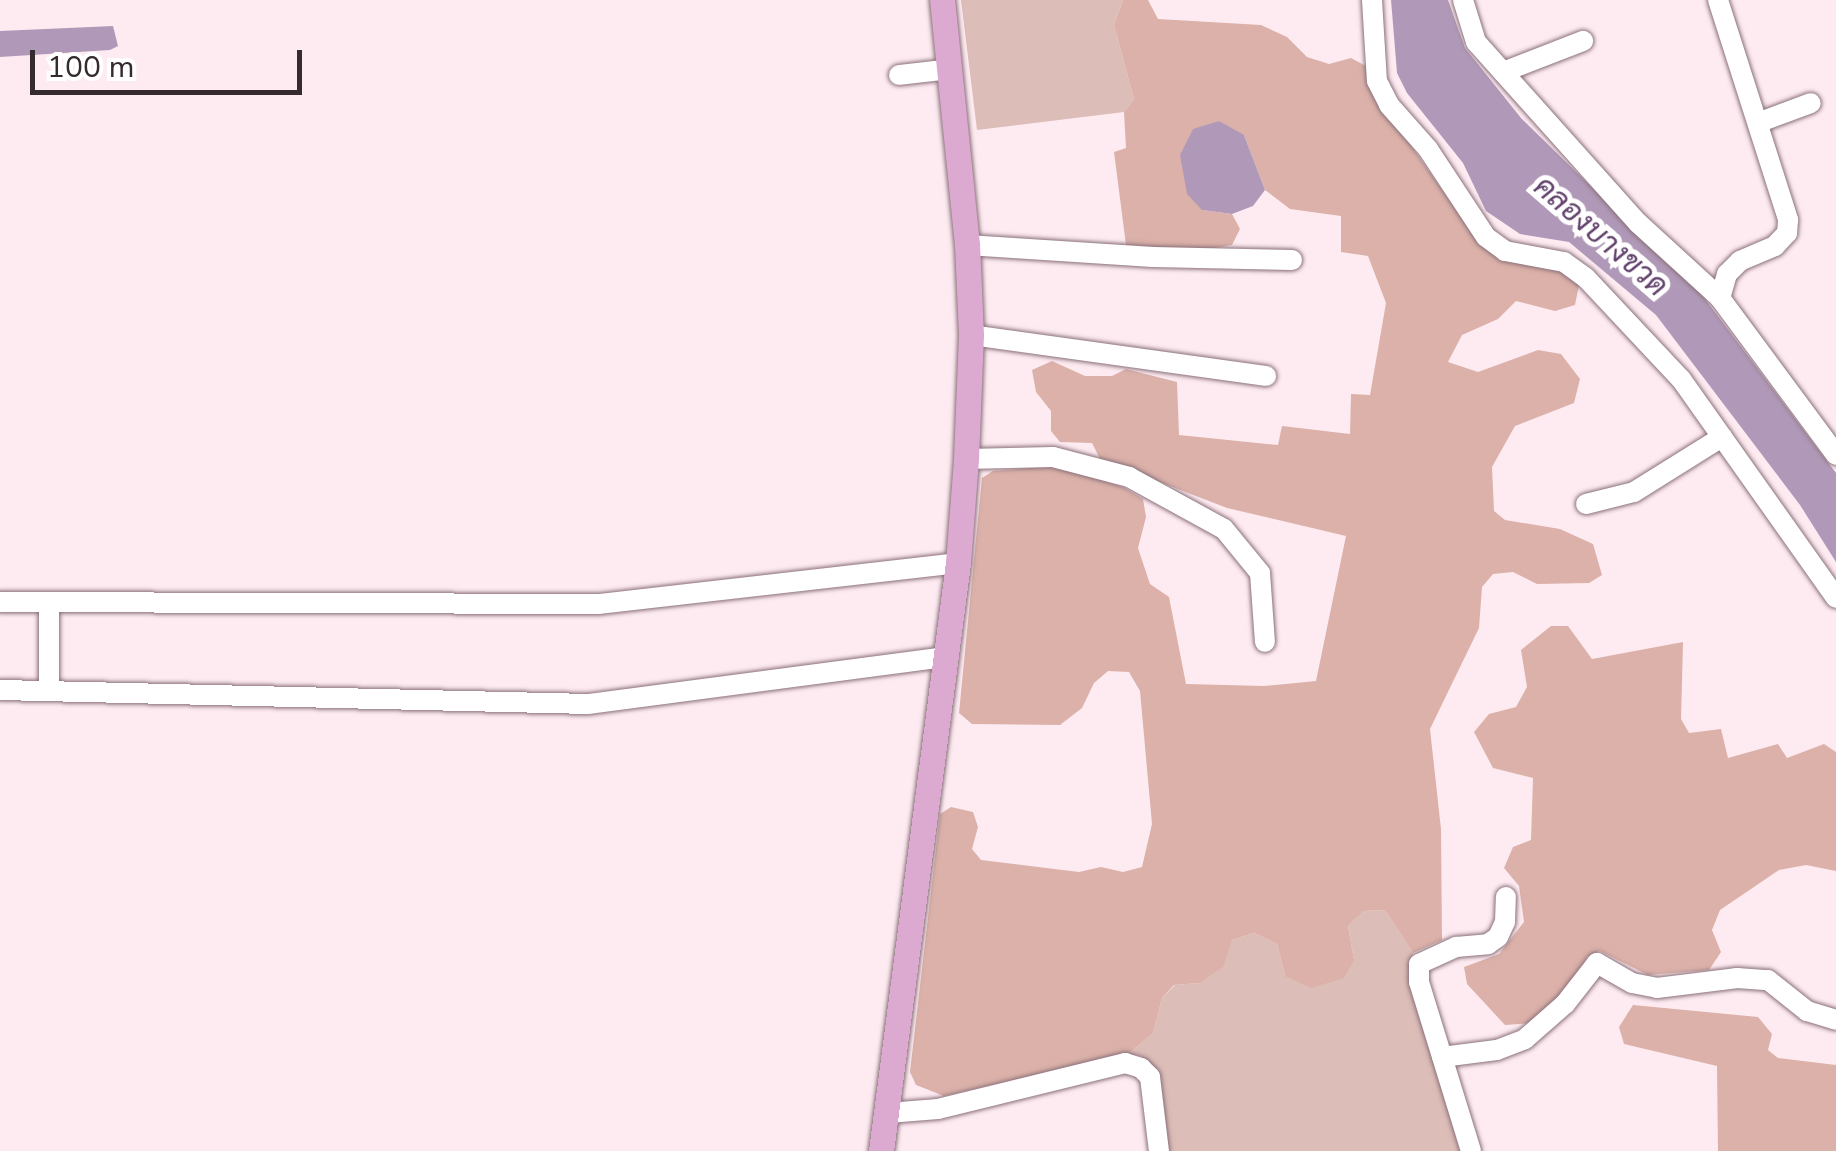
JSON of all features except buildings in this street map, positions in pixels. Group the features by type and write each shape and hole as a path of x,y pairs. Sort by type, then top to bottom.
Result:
{"main road":[{"path":"881,1151 958,563 966,459 971,335 967,246 942,0"}],"street":[{"path":"1372,0 1377,81 1389,105 1428,149 1486,237 1505,251 1564,262 1586,278 1681,379 1836,598"},
{"path":"1462,0 1476,42 1638,222 1720,298 1836,455"},
{"path":"1718,0 1760,122 1788,220 1787,233 1775,246 1740,261 1728,274 1720,298"},
{"path":"1502,72 1583,41"},
{"path":"899,76 951,69"},
{"path":"1760,122 1811,103"},
{"path":"967,246 1153,258 1292,260"},
{"path":"971,335 1266,376"},
{"path":"1586,504 1634,492 1722,437"},
{"path":"966,459 1053,457 1130,477 1224,529 1260,573 1265,642"},
{"path":"0,602 599,604 958,563"},
{"path":"48,691 50,602"},
{"path":"0,690 588,704 946,658"},
{"path":"1471,1151 1419,982 1419,964 1426,957 1498,937 1506,897"},
{"path":"1442,1056 1497,1050 1525,1039 1565,1004 1597,964 1632,983 1657,988 1737,978 1768,980 1807,1011 1836,1020"},
{"path":"888,1113 938,1109 1126,1062 1142,1068 1150,1077 1160,1151"}],"shaded area":[{"path":"961,0 1123,0 1114,25 1134,99 1124,112 977,130"},
{"path":"1123,0 1148,0 1158,19 1261,25 1287,37 1307,57 1329,64 1351,58 1366,66 1369,86 1476,238 1559,269 1579,285 1575,305 1555,311 1516,301 1498,319 1462,335 1448,362 1478,372 1538,350 1561,354 1580,379 1574,403 1515,426 1492,467 1494,511 1505,520 1560,529 1593,544 1602,575 1589,583 1537,584 1513,572 1493,574 1482,587 1479,628 1430,729 1441,829 1442,940 1413,953 1385,910 1364,911 1348,926 1354,960 1344,978 1311,988 1285,976 1277,944 1254,933 1232,940 1223,967 1199,983 1174,985 1162,998 1153,1033 1128,1054 944,1096 916,1085 910,1072 940,814 951,807 973,812 978,827 972,849 981,860 1079,872 1101,867 1123,872 1142,867 1152,824 1140,691 1129,672 1108,671 1094,683 1082,708 1060,725 972,724 959,713 982,478 993,471 1054,466 1123,487 1143,499 1146,517 1138,548 1150,584 1169,597 1186,684 1264,686 1316,681 1346,536 1227,508 1100,459 1092,443 1060,442 1051,431 1051,411 1036,392 1032,370 1052,361 1085,376 1112,376 1126,369 1177,382 1179,435 1278,445 1282,426 1350,434 1351,394 1370,395 1386,303 1368,256 1341,252 1341,216 1290,209 1265,190 1244,135 1202,210 1232,214 1240,229 1232,245 1203,250 1126,245 1114,152 1126,148 1124,112 1134,99 1114,25"},
{"path":"1551,626 1568,626 1592,659 1683,642 1681,719 1689,733 1721,729 1728,758 1778,744 1787,758 1824,744 1836,752 1836,871 1806,865 1779,870 1720,910 1712,930 1721,952 1709,970 1648,975 1600,951 1587,957 1573,985 1533,1023 1505,1025 1467,984 1464,967 1499,954 1524,922 1519,886 1504,868 1513,847 1531,840 1533,778 1493,768 1474,732 1489,714 1516,707 1527,687 1521,650"},
{"path":"1385,910 1413,953 1409,980 1460,1151 1167,1151 1155,1072 1141,1056 1128,1054 1153,1033 1162,998 1175,985 1199,983 1232,940 1254,933 1277,944 1285,976 1354,960 1348,926 1364,911"},
{"path":"1633,1005 1758,1017 1772,1034 1768,1050 1778,1058 1836,1065 1836,1151 1718,1151 1717,1066 1624,1044 1619,1027"}],"water":[{"name":"คลองบางขวด","path":"1391,0 1448,0 1465,48 1521,118 1702,295 1836,473 1836,562 1800,505 1656,315 1569,242 1520,234 1486,211 1463,163 1407,93 1397,73"},
{"path":"113,26 118,46 110,50 0,57 0,31"},
{"path":"1219,121 1244,135 1265,190 1253,206 1232,214 1202,210 1187,194 1180,155 1193,129"}]}
